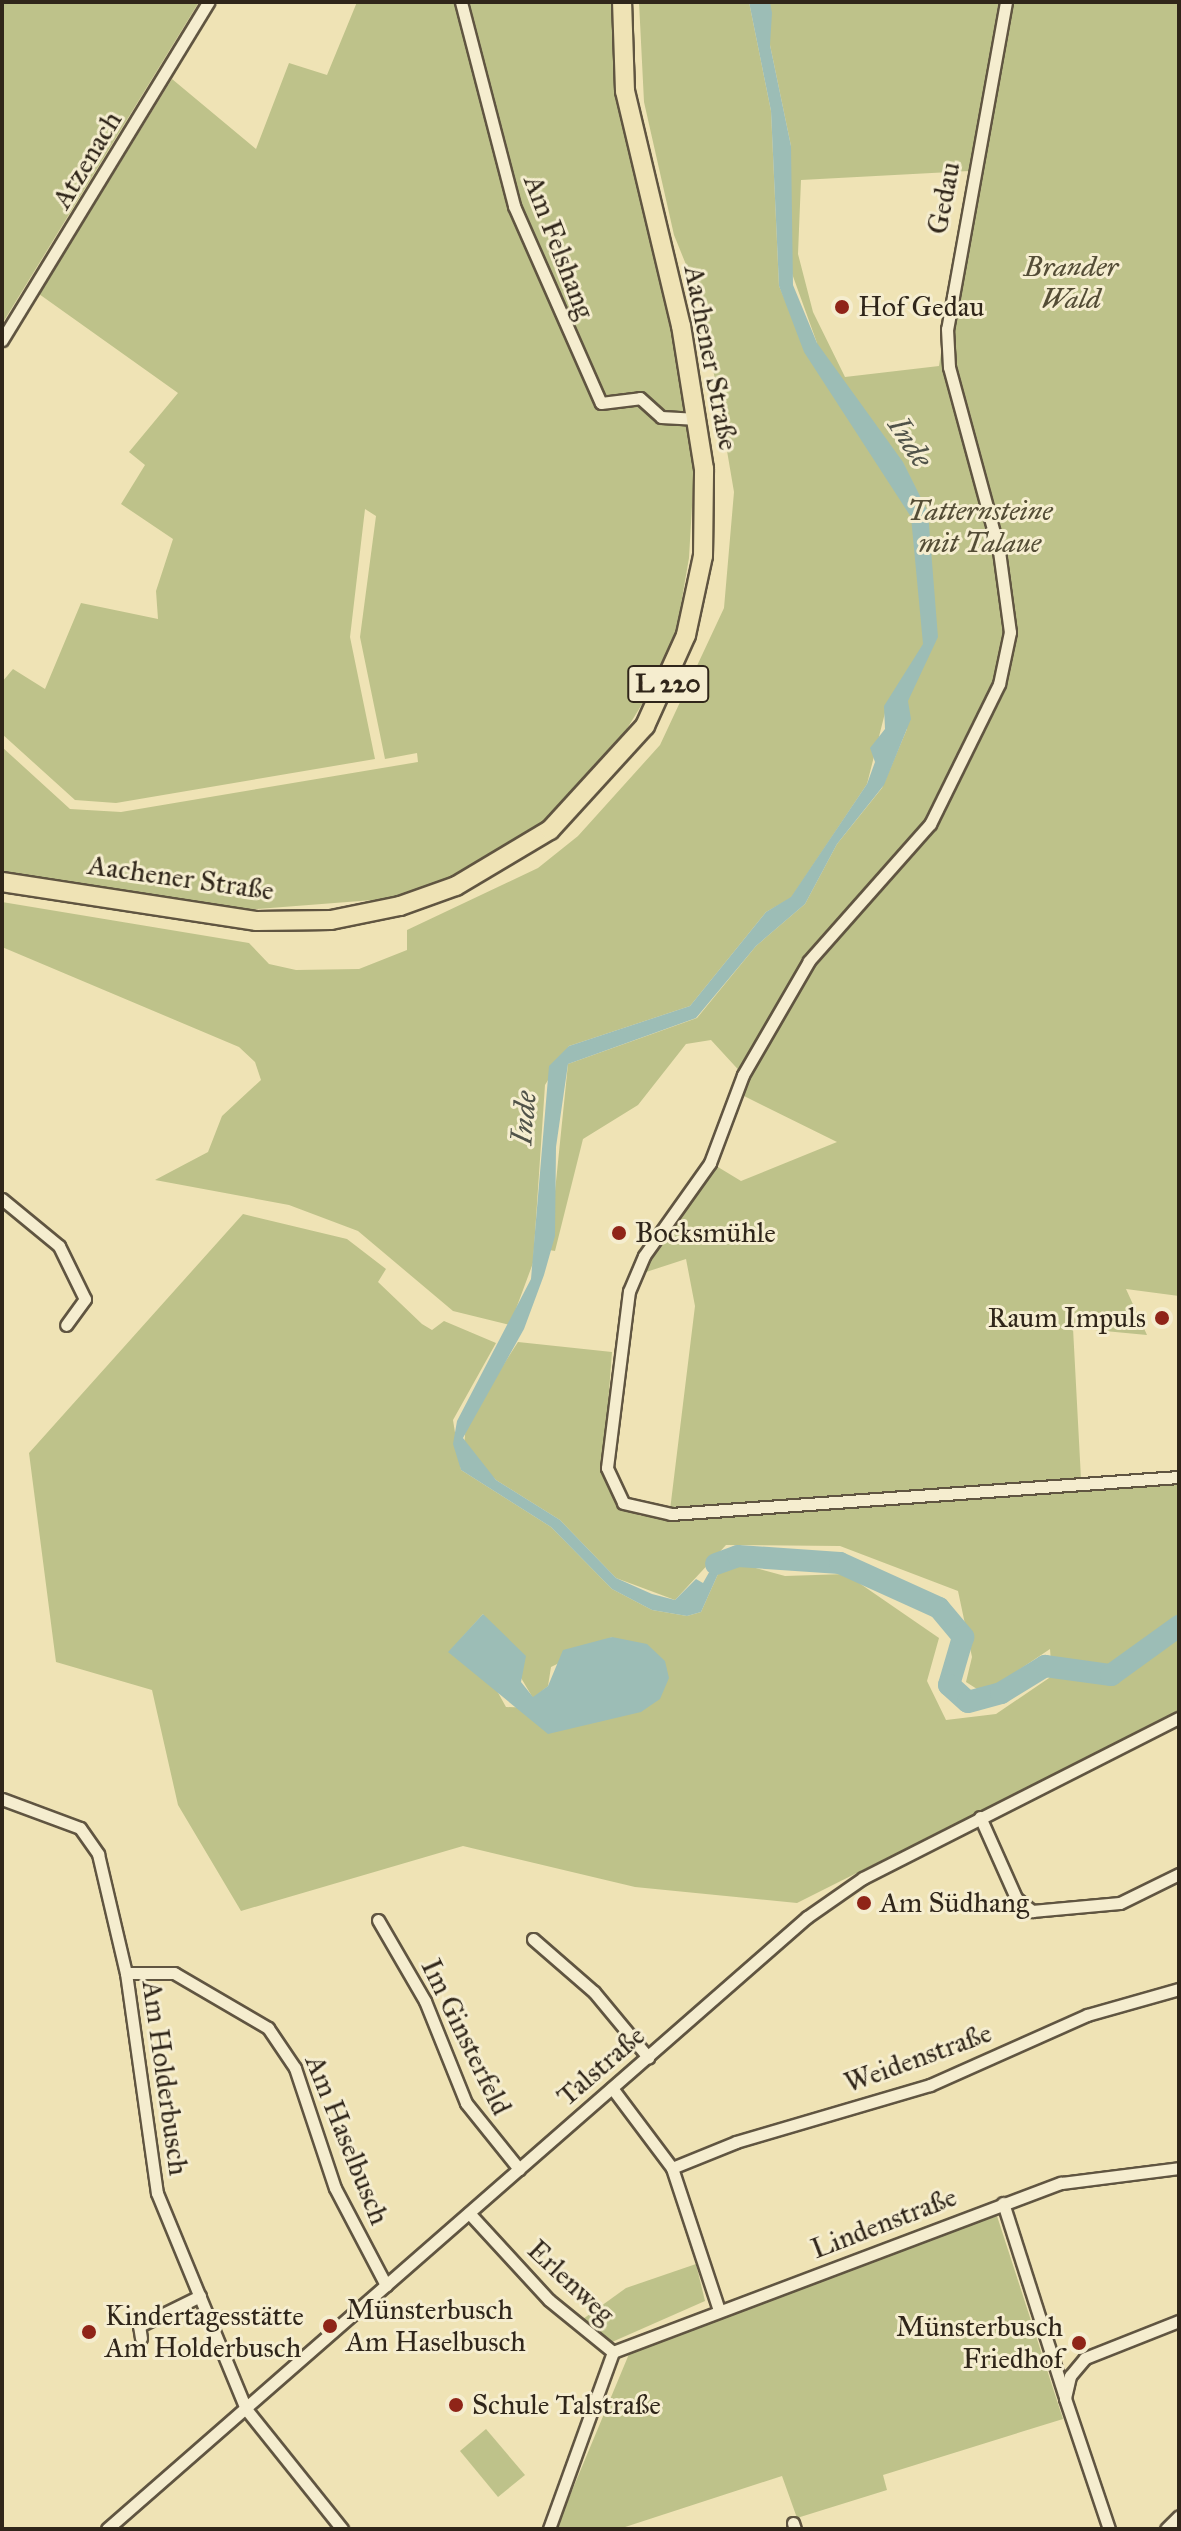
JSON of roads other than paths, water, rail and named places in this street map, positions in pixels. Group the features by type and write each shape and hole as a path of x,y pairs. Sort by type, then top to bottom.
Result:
{"main road":[{"name":"Aachener Straße","path":"2,882 257,921 331,920 400,906 510,859 615,766 670,681 703,556 698,419 638,165 625,91 622,2"}],"street":[{"name":"Atzenach","path":"2,340 208,2"},
{"name":"Am Felshang","path":"461,2 514,206 601,403 640,398 661,417 698,419"},
{"name":"Gedau","path":"1006,2 947,329 959,405 999,551 1010,632 999,684 930,824 809,961 743,1075 710,1163 644,1256 629,1291 607,1468 623,1503 671,1514 1179,1477"},
{"path":"2,1199 59,1246 85,1299 66,1325"},
{"name":"Talstraße","path":"107,2529 807,1917 863,1878 1179,1718"},
{"name":"Am Holderbusch","path":"2,1799 89,1838 105,1872 126,1973 157,2193 246,2409 342,2529"},
{"path":"980,1817 1016,1898 1032,1911 1120,1903 1179,1874"},
{"name":"Im Ginsterfeld","path":"378,1920 425,2001 466,2103 519,2169"},
{"path":"533,1939 594,1992 648,2057"},
{"name":"Am Haselbusch","path":"126,1973 174,1973 268,2028 295,2068 339,2199 386,2285"},
{"name":"Weidenstraße","path":"672,2168 736,2142 918,2089 1087,2015 1179,1989"},
{"path":"612,2088 672,2168 719,2310"},
{"name":"Lindenstraße","path":"613,2352 1003,2203 1094,2175 1179,2168"},
{"path":"1003,2203 1109,2529"},
{"name":"Erlenweg","path":"469,2213 549,2300 613,2352 549,2529"},
{"path":"141,2338 139,2326 200,2296"},
{"path":"1065,2398 1070,2376 1085,2358 1179,2321"},
{"path":"1166,2529 1179,2516"}],"water":[{"path":"749,2 770,2 772,13 770,45 791,146 793,285 817,343 903,462 928,512 938,637 908,701 911,719 884,785 837,844 805,904 756,946 696,1018 568,1064 556,1147 555,1236 524,1329 463,1438 496,1480 560,1520 616,1578 652,1594 675,1600 696,1579 703,1583 720,1553 746,1549 743,1562 718,1574 701,1612 687,1616 652,1610 612,1589 551,1527 461,1470 453,1444 457,1421 531,1279 549,1066 569,1046 690,1006 766,912 791,897 867,784 875,762 870,748 885,729 884,706 923,644 911,517 804,352 779,286 771,111"},
{"path":"483,1614 526,1656 521,1682 533,1697 548,1686 563,1650 612,1637 647,1644 665,1661 669,1678 660,1699 641,1712 548,1734 448,1652"}],"waterway":[{"name":"Inde","path":"716,1564 738,1556 840,1563 939,1608 963,1637 949,1685 968,1702 1001,1693 1045,1666 1111,1675 1179,1626"}],"place":[{"name":"Hof Gedau","path":"842,307"},
{"name":"Bocksmühle","path":"619,1233"},
{"name":"Raum Impuls","path":"1162,1318"},
{"name":"Am Südhang","path":"864,1903"},
{"name":"Münsterbusch Am Haselbusch","path":"330,2326"},
{"name":"Kindertagesstätte Am Holderbusch","path":"89,2332"},
{"name":"Münsterbusch Friedhof","path":"1079,2343"},
{"name":"Schule Talstraße","path":"456,2405"}],"park label":[{"name":"Brander Wald","path":"1071,283"},
{"name":"Tatternsteine mit Talaue","path":"980,527"}]}
